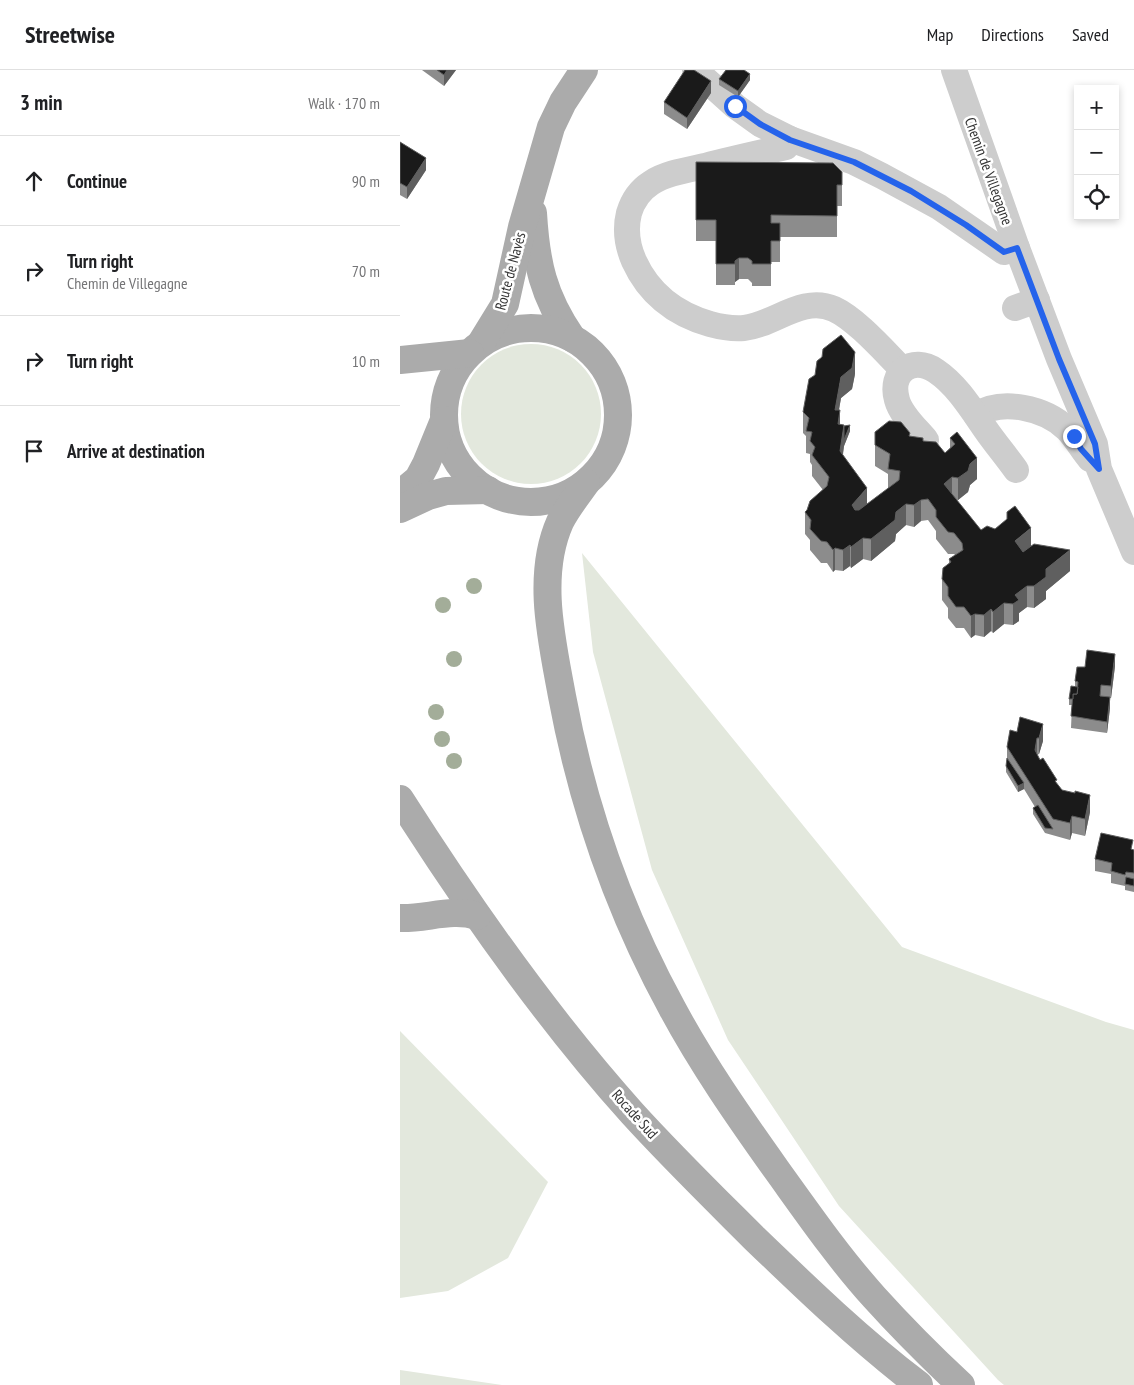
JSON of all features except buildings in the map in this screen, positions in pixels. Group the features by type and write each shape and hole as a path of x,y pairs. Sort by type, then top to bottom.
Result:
{"main road":[{"name":"Route de Navès","path":"476,348 503,332 526,328 550,329 572,338 596,355 612,379 619,407 617,435 605,462 586,483 563,496 538,502 512,500 488,490 471,477 457,461 448,442 444,420 446,396 455,372 476,348 505,304 522,227 551,127 563,102 584,70"},
{"name":"Route de Navès","path":"532,196 536,256 541,277 562,323 572,338"},
{"path":"400,360 476,348"},
{"name":"Route de Navès","path":"400,494 418,479 444,420"},
{"path":"586,483 568,507 560,524 550,561 548,601 558,672 578,770 592,817 619,893 650,966 672,1008 701,1058 748,1129 834,1247 873,1295 924,1350 961,1385"},
{"name":"Route de Navès","path":"400,509 428,496 446,491 488,490"},
{"name":"Rocade Sud","path":"400,799 477,916 512,964 589,1062 632,1113 754,1238 841,1320 919,1385"},
{"path":"400,918 420,918 457,912 477,916"}],"street":[{"path":"695,70 735,106 760,124 790,140 854,162 882,176 939,208 1004,252 1017,248"},
{"name":"Chemin de Villegagne","path":"954,70 1017,248 1026,304 1052,362 1095,444 1099,469 1134,552"},
{"path":"790,140 786,146 673,173 652,182 640,192 631,207 627,228 629,246 640,274 654,293 674,309 698,320 722,327 745,328 804,306 819,304 834,309 856,324 902,369"},
{"path":"926,440 900,410 896,400 897,378 902,369 912,365 924,366 935,370 946,378 1016,470"},
{"path":"976,415 984,410 1001,407 1033,411 1051,417 1074,436 1081,449 1099,469"}],"shaded area":[{"path":"531,344 558,350 570,356 580,365 589,375 595,387 601,414 595,441 589,453 580,463 570,472 558,478 531,484 504,478 492,472 482,463 473,453 467,441 461,414 467,387 473,375 482,365 492,356 504,350"},
{"path":"582,553 902,947 1106,1022 1134,1030 1134,1385 1004,1385 998,1380 839,1206 728,1040 652,870 593,652"},
{"path":"400,1031 548,1182 508,1258 448,1291 400,1298"},
{"path":"400,1370 502,1385 400,1385"}],"route":[{"path":"735,106 760,124 790,140 854,162 911,191 966,225 1004,252 1017,248 1059,359 1095,444 1099,469 1081,449 1074,436"}]}
